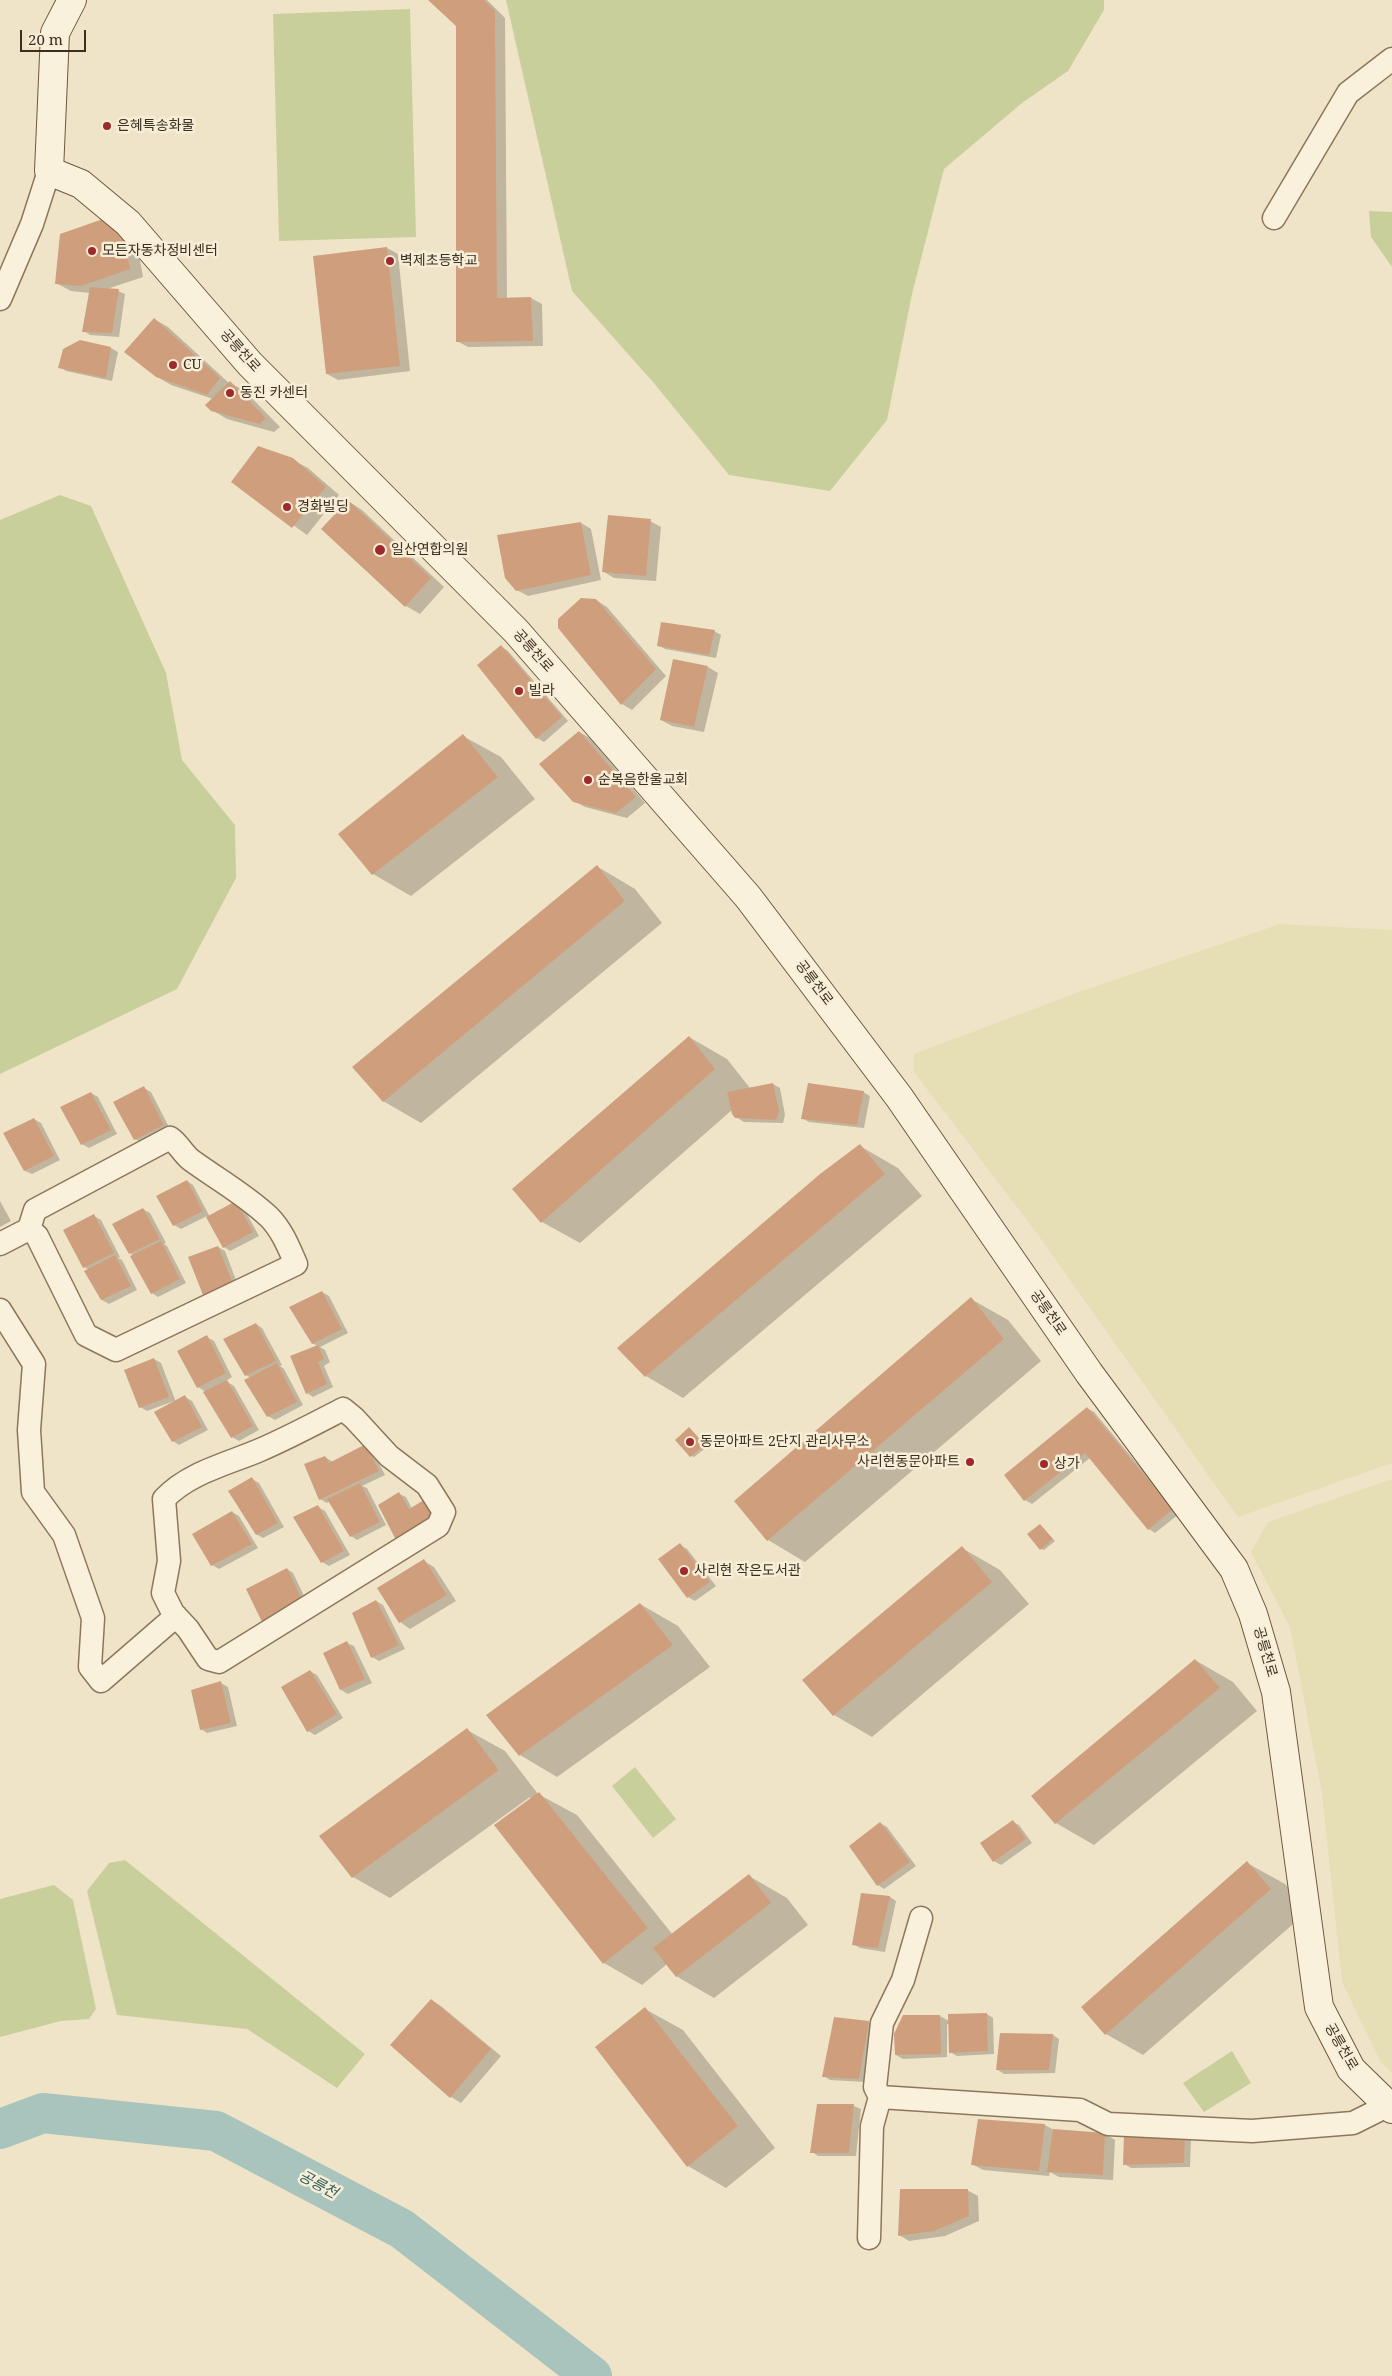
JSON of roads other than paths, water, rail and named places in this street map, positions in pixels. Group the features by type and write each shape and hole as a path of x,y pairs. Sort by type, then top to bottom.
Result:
{"street":[{"path":"0,299 32,224 49,171 55,33 72,0"},
{"path":"1274,218 1348,93 1392,60"},
{"name":"공릉천로","path":"49,171 81,184 128,223 250,364 516,631 748,897 899,1097 1089,1373 1234,1569 1254,1614 1276,1692 1319,2007 1351,2069 1390,2107"},
{"path":"0,1244 29,1230 35,1210 170,1138 178,1143 190,1159 212,1172 270,1218 286,1242 296,1264 116,1350 86,1335 37,1236 29,1230"},
{"path":"0,1310 34,1364 29,1430 33,1492 64,1535 93,1618 90,1667 101,1681 176,1616"},
{"path":"343,1409 354,1418 389,1456 427,1485 444,1512 438,1526 219,1662 208,1659 188,1628 176,1616 163,1594 169,1561 164,1499 173,1490 214,1467 260,1450 343,1409"},
{"path":"869,2238 872,2126 880,2097 875,2087 882,2023 903,1980 921,1918"},
{"path":"880,2097 1080,2110 1108,2124 1252,2131 1353,2123 1390,2107"}],"waterway":[{"name":"공릉천","path":"0,2129 43,2113 216,2131 402,2229 592,2376"}],"place":[{"name":"은혜특송화물","path":"107,126"},
{"name":"모든자동차정비센터","path":"92,251"},
{"name":"벽제초등학교","path":"390,261"},
{"name":"CU","path":"173,365"},
{"name":"동진 카센터","path":"230,393"},
{"name":"경화빌딩","path":"287,507"},
{"name":"일산연합의원","path":"380,550"},
{"name":"빌라","path":"519,691"},
{"name":"순복음한울교회","path":"588,780"},
{"name":"동문아파트 2단지 관리사무소","path":"690,1442"},
{"name":"사리현동문아파트","path":"970,1462"},
{"name":"상가","path":"1044,1464"},
{"name":"사리현 작은도서관","path":"684,1571"}]}
